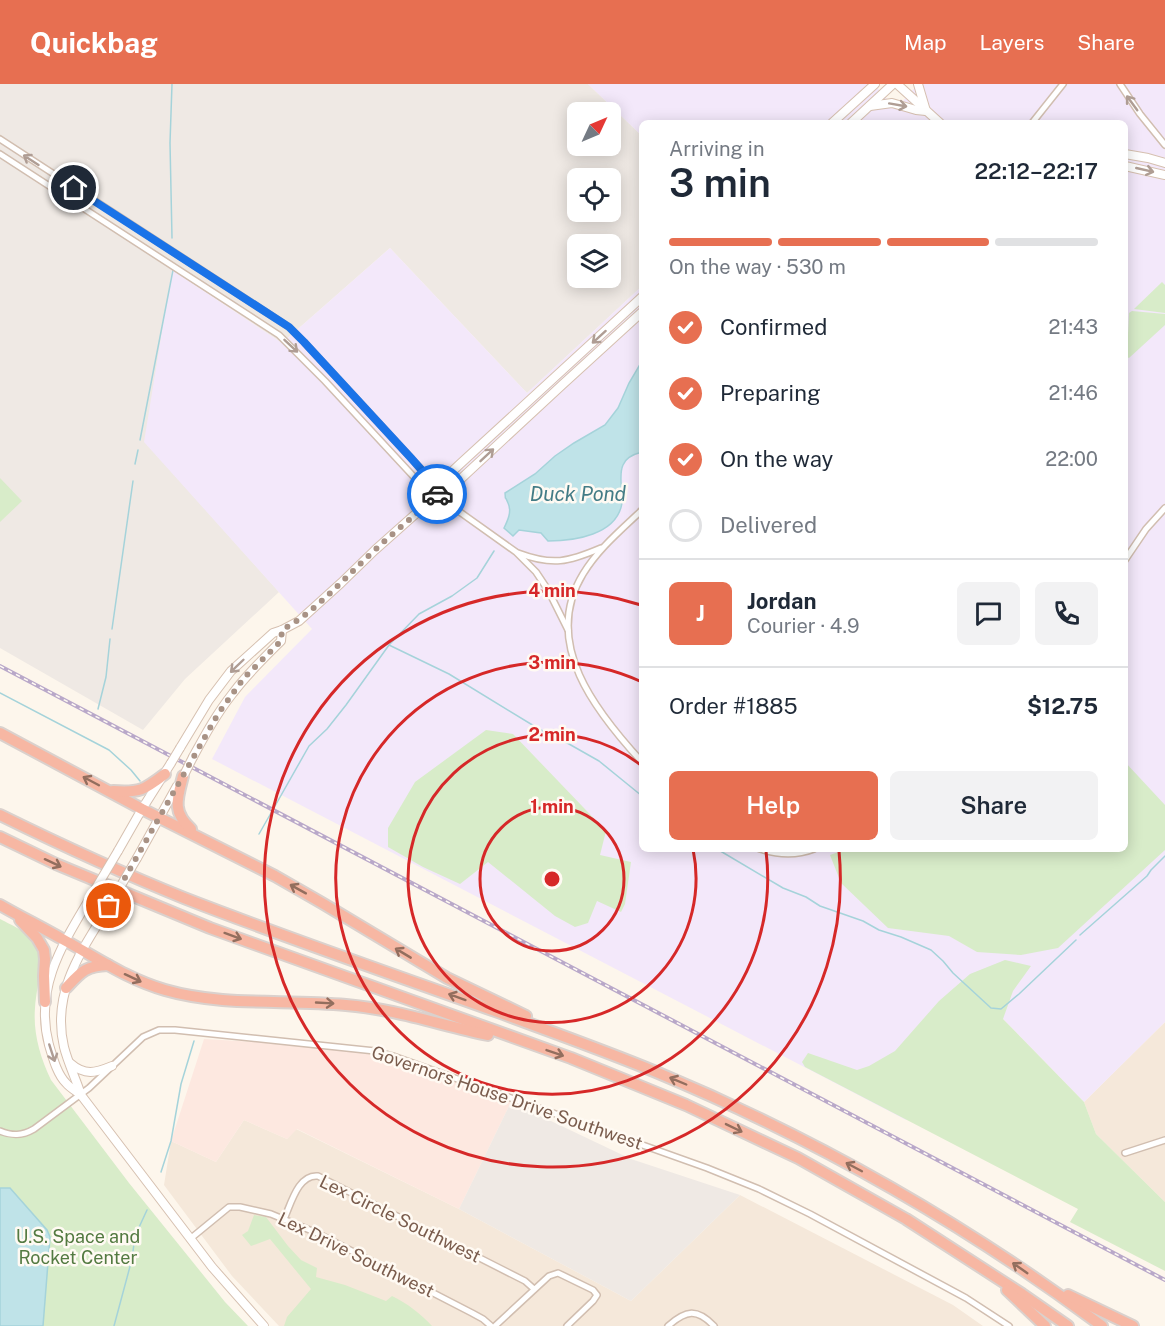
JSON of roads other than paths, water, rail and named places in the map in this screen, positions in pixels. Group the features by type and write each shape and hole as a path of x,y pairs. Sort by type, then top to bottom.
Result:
{"highway":[{"path":"0,733 313,898 440,974 567,1037"},
{"path":"109,790 128,792 141,790 165,774"},
{"path":"184,775 177,797 179,814 189,828 206,841"},
{"path":"0,815 74,851 187,899 567,1037 695,1088 784,1130 930,1210 1003,1256 1102,1326"},
{"path":"0,837 56,864 210,928 571,1058 686,1105 798,1158 906,1219 1068,1326"},
{"path":"0,905 108,965 143,982 183,994 217,999 327,1003 369,1008 529,1044"},
{"path":"12,912 35,934 44,950 45,1002"},
{"path":"66,988 86,968 108,965"},
{"path":"987,1271 1045,1326"},
{"path":"1040,1281 1133,1326"}],"main road":[{"path":"862,94 866,84"},
{"path":"834,120 874,84"},
{"path":"854,120 895,84 936,120"},
{"path":"918,84 926,111"},
{"path":"870,106 892,103 926,111"},
{"path":"1128,155 1165,163"},
{"path":"1128,167 1165,175"},
{"path":"440,492 444,479 639,300"},
{"path":"264,1326 212,1267 81,1095 66,1084 55,1063 47,1032 45,1002 52,970 65,940 142,809 209,700 231,671 273,633 299,621 440,492 451,488 639,315"},
{"path":"81,1095 64,1047 62,1029 62,1007 72,969 218,714 231,694 281,641 282,630"},
{"path":"70,1063 77,1069 91,1072 112,1065"}],"street":[{"path":"1034,120 1063,84"},
{"path":"1120,84 1165,145"},
{"path":"0,139 289,327 427,476 429,486"},
{"path":"0,154 279,335 414,477 440,492 450,505 516,552 536,572 559,609 568,630"},
{"path":"1128,556 1146,529 1165,508"},
{"path":"639,513 603,547 583,573 569,609 568,630 570,650 586,688 600,711 639,759"},
{"path":"516,552 534,559 563,561 603,547"},
{"path":"769,852 790,855 806,852"},
{"name":"Governors House Drive Southwest","path":"0,1131 13,1135 28,1132 81,1095 143,1037 153,1031 175,1029 383,1053 707,1168 759,1190 801,1209 956,1292 1009,1326"},
{"path":"1125,1153 1165,1140"},
{"name":"Lex Circle Southwest","path":"284,1219 304,1179 318,1176 525,1281 534,1289"},
{"name":"Lex Drive Southwest","path":"190,1239 232,1206 284,1219 399,1274 493,1326"},
{"path":"493,1326 549,1276 558,1273 596,1293 596,1298 567,1326"},
{"path":"668,1326 680,1316 691,1313 704,1316 714,1326"}],"water":[{"name":"Duck Pond","path":"639,366 639,453 631,456 623,465 622,503 612,522 593,534 570,540 548,541 541,533 519,530 513,536 504,528 510,512 505,493 535,474 574,443 605,425 618,408"},
{"path":"0,1188 10,1188 47,1230 50,1237 43,1326 0,1326"}],"waterway":[{"path":"172,84 170,143 172,238"},
{"path":"140,440 173,270"},
{"path":"135,464 138,450"},
{"path":"112,629 133,481"},
{"path":"275,806 309,746 327,729 389,645 419,614 452,596 477,578 494,551"},
{"path":"98,709 106,677 110,639"},
{"path":"389,645 449,674 539,729 599,761 639,794"},
{"path":"0,693 109,750 140,781"},
{"path":"259,834 271,813"},
{"path":"722,852 783,888 806,897 820,906 863,921 879,930 931,950 991,1008 1001,1009 1076,940"},
{"path":"1080,935 1147,876 1165,856"},
{"path":"161,1172 171,1141 181,1084 194,1041"},
{"path":"114,1326 132,1259 135,1236 147,1210"}],"railway":[{"path":"0,666 1165,1280"}],"park label":[{"name":"U.S. Space and Rocket Center","path":"78,1247"}]}
